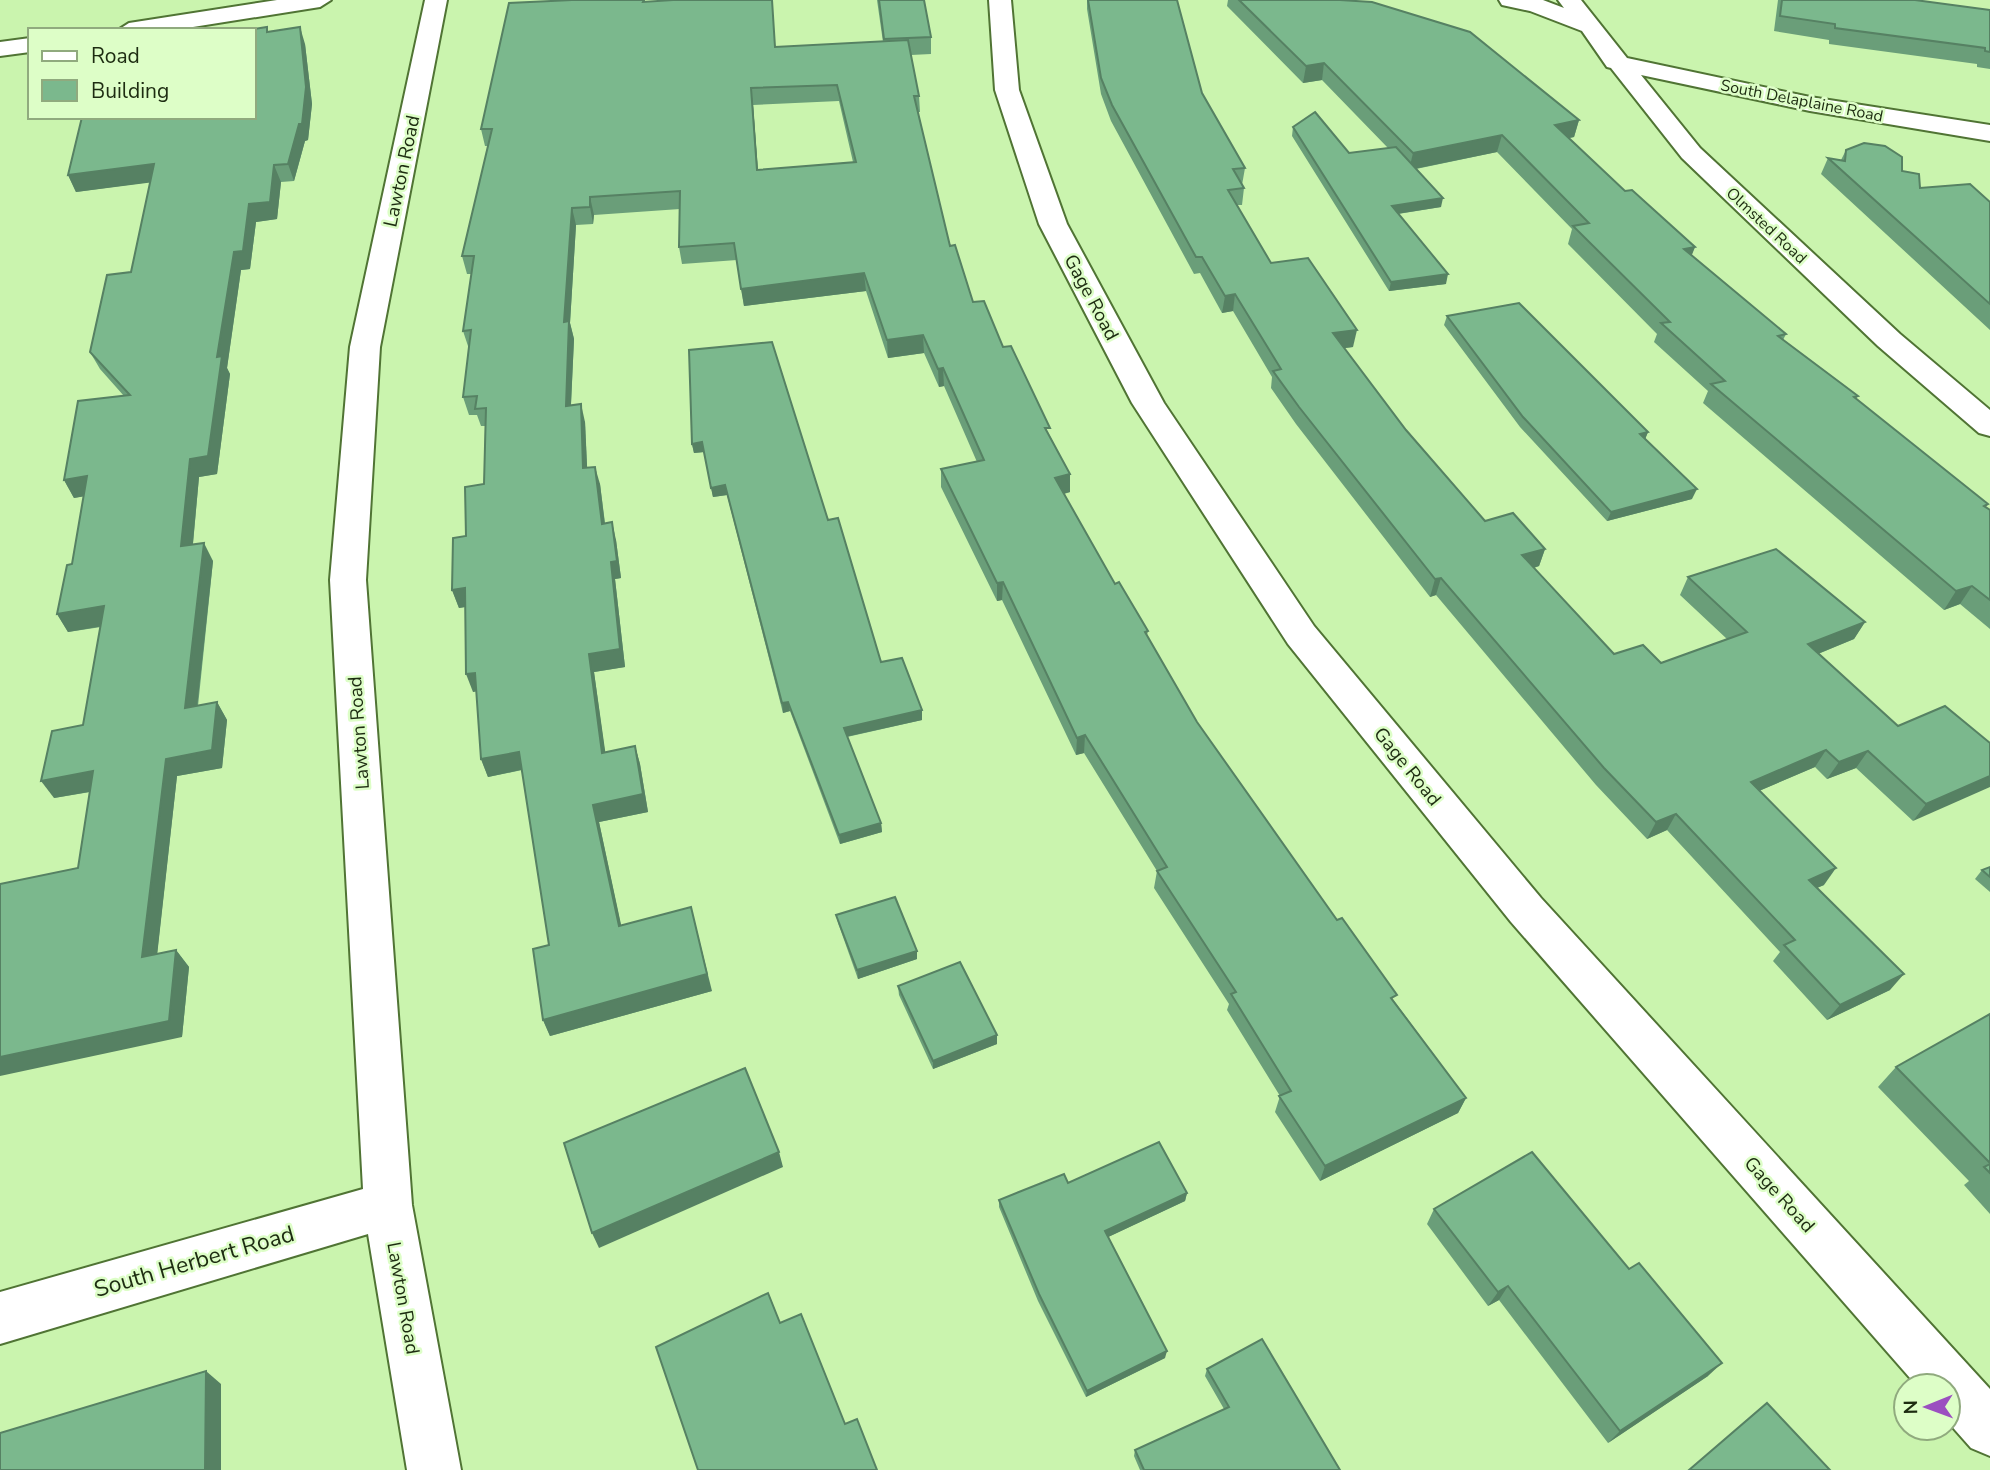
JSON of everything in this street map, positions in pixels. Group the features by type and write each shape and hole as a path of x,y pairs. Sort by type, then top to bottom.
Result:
{"street":[{"path":"142,28 320,0"},
{"name":"Lawton Road","path":"434,1470 388,1205 348,580 365,347 436,0"},
{"name":"Gage Road","path":"1000,0 1007,89 1053,224 1148,403 1301,635 1526,910 1990,1429"},
{"path":"1510,0 1536,5 1588,26"},
{"name":"Olmsted Road","path":"1569,0 1615,62 1691,153 1889,340 1990,426"},
{"path":"0,49 28,45"},
{"name":"South Delaplaine Road","path":"1615,62 1810,104 1990,133"},
{"name":"South Herbert Road","path":"0,1318 388,1205"}],"building":[{"path":"572,0 772,0 775,47 908,40 919,96 914,96 950,246 955,245 973,302 984,301 1003,347 1011,346 1050,428 1045,428 1070,474 1055,478 1115,584 1119,582 1148,631 1145,632 1197,722 1337,920 1342,918 1397,995 1391,998 1466,1098 1325,1166 1279,1096 1291,1091 1231,994 1236,992 1157,871 1167,867 1085,735 1077,738 1003,582 997,583 941,469 984,460 943,368 938,369 923,335 887,340 864,273 741,289 734,243 679,247 680,191 590,197 590,207 572,208 564,322 569,321 566,406 581,404 583,468 595,467 602,524 612,522 617,561 611,562 620,649 589,654 602,753 635,746 643,794 593,805 619,926 691,907 707,974 543,1020 533,949 549,945 519,752 481,759 475,673 466,674 465,588 452,590 453,538 466,536 465,487 484,484 486,408 475,409 477,396 463,397 471,330 463,331 474,256 462,256 492,129 481,129 509,3","holes":["837,85 856,162 757,170 751,88"]},
{"path":"879,0 924,0 931,37 884,39"},
{"path":"1088,0 1177,0 1202,93 1245,168 1233,169 1244,188 1228,190 1271,263 1308,258 1357,330 1333,333 1406,430 1485,521 1513,513 1545,549 1522,555 1614,654 1643,645 1661,663 1747,632 1688,577 1776,549 1865,622 1808,644 1898,726 1945,706 1990,743 1990,776 1926,804 1868,751 1839,762 1826,750 1751,782 1836,868 1809,880 1904,974 1840,1005 1784,945 1795,940 1676,814 1656,822 1604,768 1441,578 1435,579 1273,371 1281,369 1235,294 1225,296 1202,257 1196,257 1112,105 1101,78"},
{"path":"1239,0 1372,2 1470,32 1579,120 1555,125 1625,191 1632,190 1695,247 1684,249 1786,334 1778,336 1858,396 1854,397 1988,504 1984,506 1990,510 1990,600 1972,586 1956,591 1711,384 1725,381 1661,323 1670,322 1573,226 1589,223 1502,135 1413,153 1324,63 1306,66"},
{"path":"1782,0 1915,0 1990,10 1990,52 1985,51 1985,48 1835,28 1835,24 1780,16"},
{"path":"267,27 267,32 300,27 306,87 302,124 299,124 288,164 274,165 270,202 249,204 243,251 234,252 217,357 222,356 208,456 190,459 181,546 204,543 185,708 217,702 212,750 166,759 142,957 176,950 169,1021 0,1057 0,884 78,868 93,771 41,781 52,731 83,725 104,606 57,614 67,565 72,564 87,476 64,480 78,401 130,395 90,352 107,275 131,272 154,164 68,175 82,119 256,119 256,29"},
{"path":"1315,112 1349,153 1396,147 1443,198 1392,206 1448,274 1391,282 1293,127"},
{"path":"1864,143 1885,146 1902,157 1902,171 1919,174 1920,188 1970,184 1990,202 1990,304 1828,158 1845,161 1846,150"},
{"path":"1519,303 1648,432 1640,434 1697,489 1611,512 1523,417 1447,316"},
{"path":"772,342 828,520 838,518 881,662 902,658 922,710 844,728 881,823 839,835 788,702 782,703 725,485 711,488 702,442 692,444 689,350"},
{"path":"1990,867 1990,877 1982,870"},
{"path":"895,897 917,951 857,970 836,915"},
{"path":"960,962 997,1035 933,1061 898,986"},
{"path":"1990,1014 1990,1163 1896,1067"},
{"path":"745,1068 779,1152 592,1233 564,1143"},
{"path":"1159,1142 1187,1193 1105,1231 1167,1351 1087,1391 1039,1294 999,1200 1064,1174 1068,1183"},
{"path":"1532,1152 1629,1269 1639,1263 1722,1363 1620,1431 1508,1286 1498,1292 1434,1209"},
{"path":"768,1293 780,1323 801,1314 845,1424 857,1419 877,1470 698,1470 656,1347"},
{"path":"1262,1339 1340,1470 1144,1470 1135,1450 1229,1407 1207,1369"},
{"path":"206,1371 205,1470 0,1470 0,1433"},
{"path":"1767,1403 1830,1470 1689,1470"}]}
